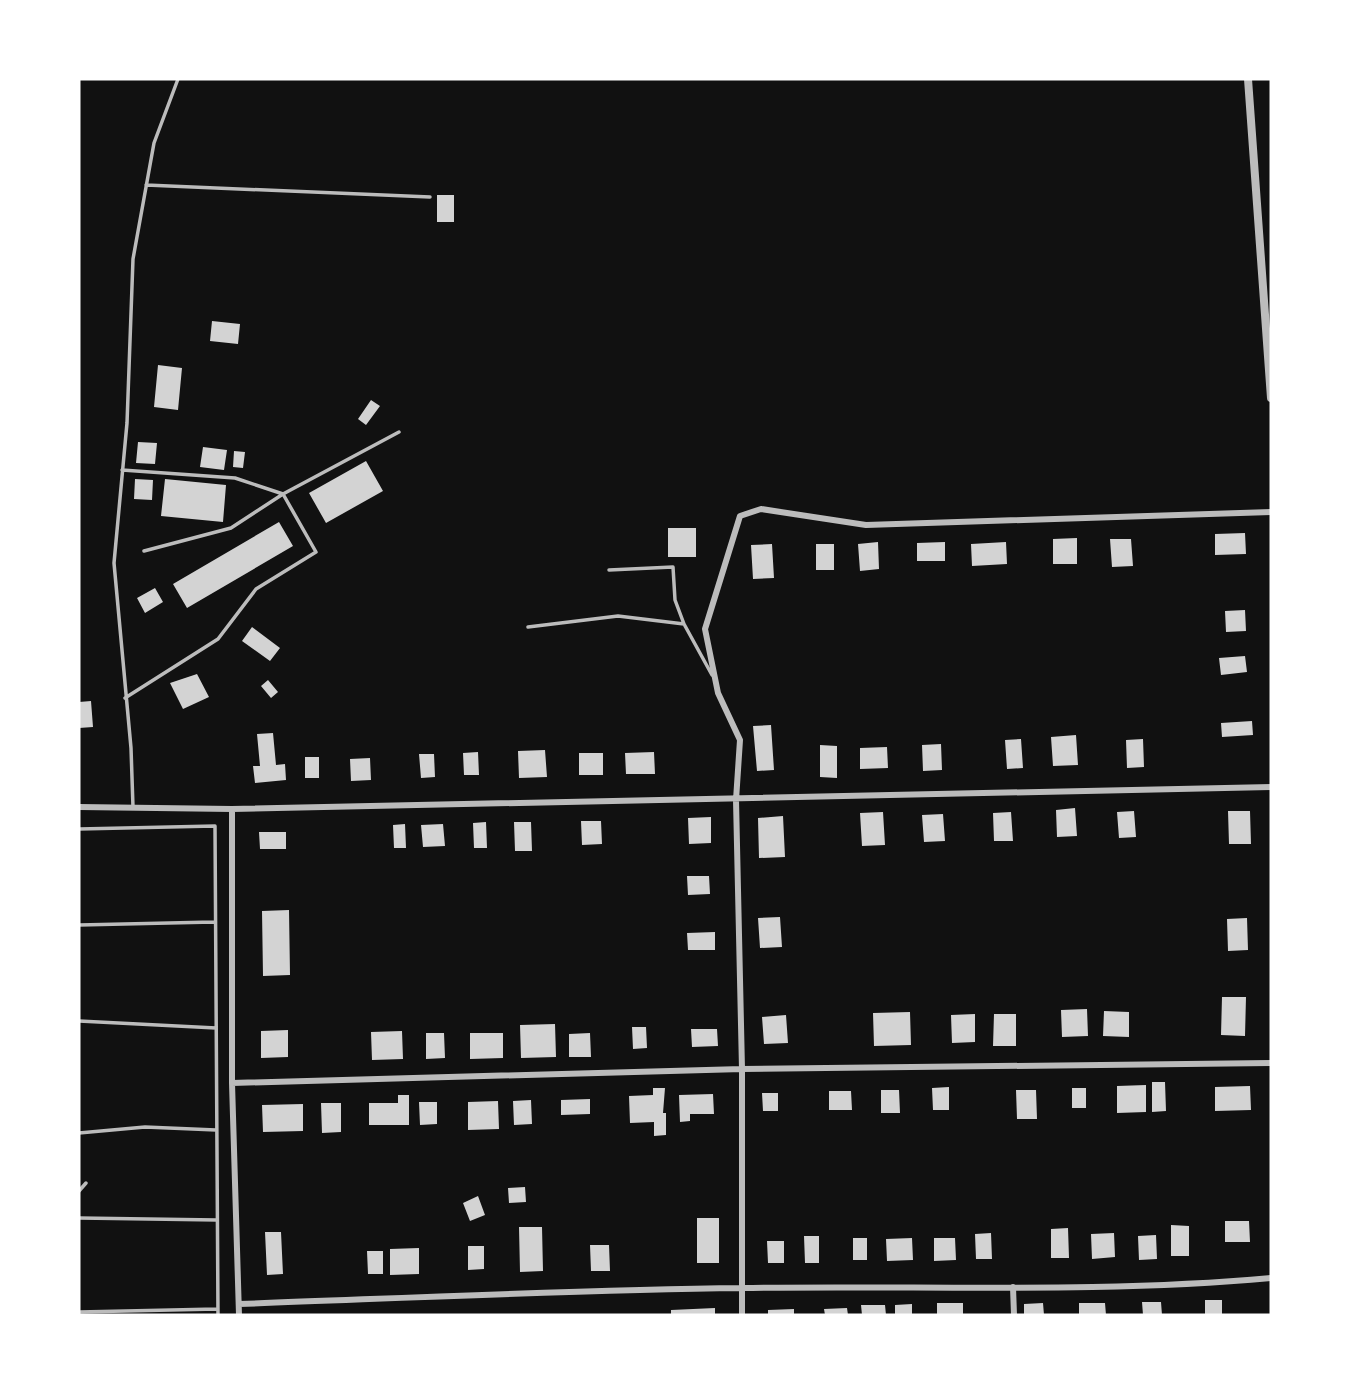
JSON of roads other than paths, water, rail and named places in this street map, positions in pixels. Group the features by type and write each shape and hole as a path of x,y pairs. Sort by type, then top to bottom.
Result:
{"street":[{"path":"1248,79 1271,398"},
{"path":"742,1315 742,1069 736,800 740,740 716,682 705,629 740,516 761,509 866,525 1271,512"},
{"path":"79,807 232,809 1271,787"},
{"path":"232,809 232,1083 239,1315"},
{"path":"232,1083 742,1069 1271,1063"},
{"path":"239,1304 741,1288 1212,1284 1271,1279"},
{"path":"1013,1287 1014,1315"}],"lane":[{"path":"133,807 114,563 122,471 133,259 154,143 178,79"},
{"path":"146,185 430,197"},
{"path":"144,551 231,528 282,494 399,432"},
{"path":"122,471 235,478 282,494 316,552 256,589 218,639 125,698"},
{"path":"609,570 673,566 674,600 716,682"},
{"path":"528,627 618,616 684,624"},
{"path":"79,829 215,826 218,1315"},
{"path":"79,925 214,922"},
{"path":"79,1021 216,1028"},
{"path":"79,1133 145,1127 216,1129"},
{"path":"79,1191 86,1183"},
{"path":"79,1218 217,1220"},
{"path":"79,1312 217,1309"}]}
